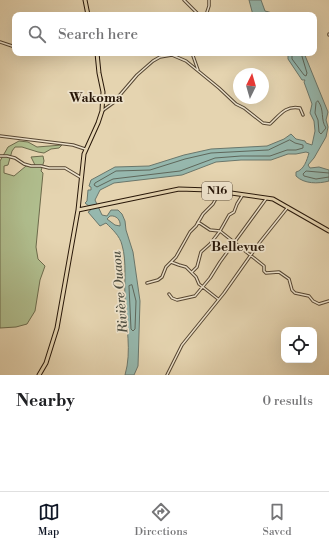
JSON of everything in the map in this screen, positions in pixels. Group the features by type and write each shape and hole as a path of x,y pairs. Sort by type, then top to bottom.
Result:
{"main road":[{"path":"85,0 87,12"},
{"path":"39,375 46,363 57,328 78,210 85,149 98,123 102,111 103,92 97,56"},
{"name":"N16","path":"78,210 179,189 223,191 278,201 329,231"}],"street":[{"path":"184,0 196,12"},
{"path":"207,12 209,0"},
{"path":"0,42 12,47"},
{"path":"102,111 113,103 153,60 163,56"},
{"path":"175,56 186,61 220,88 236,104 267,125 270,124 280,113 295,107 300,108 303,115"},
{"path":"193,56 198,71"},
{"path":"0,136 72,145 85,149"},
{"path":"0,156 19,159 24,164 31,166 65,168 82,178"},
{"path":"147,283 158,280 162,277 166,267 198,222 213,204 218,194 223,191"},
{"path":"192,272 197,267 201,252 210,244 220,231 229,215 234,212 243,194"},
{"path":"169,294 172,298 182,299 195,296 204,287 220,262 267,198"},
{"path":"167,375 182,345 239,273 288,207"},
{"path":"198,222 210,230 220,231 235,242 251,255 252,258 264,266 264,271 266,273 279,272 289,278 292,290 295,293 309,296 313,301 319,304 329,301"},
{"path":"171,262 186,266 196,277 199,284 218,299"}],"green space":[{"path":"19,141 28,142 37,147 62,145 59,148 51,149 44,153 22,147 15,147 12,151 8,165 4,166 4,173 14,176 26,166 35,165 31,157 43,156 44,161 41,171 43,173 36,247 38,259 45,266 40,280 35,311 27,324 16,327 0,328 0,161 8,147"}],"water":[{"path":"249,0 261,0 265,11 269,12 252,12"},
{"path":"288,56 305,56 328,112 326,120 328,127 326,137 314,158 308,165 310,168 319,167 329,170 329,181 311,183 303,181 296,176 296,172 303,167 306,162 309,153 306,152 288,154 271,160 216,162 182,175 114,183 100,190 95,200 102,215 107,216 111,210 118,210 122,214 125,221 126,230 133,252 140,301 138,366 134,375 125,375 128,357 128,338 125,301 124,251 120,239 113,230 106,223 100,226 88,212 90,211 90,207 85,203 87,201 88,190 91,190 91,187 89,186 91,180 115,167 149,166 184,155 211,149 267,146 284,139 291,134 296,139 305,141 306,143 312,145 315,131 314,121 310,113 312,104 304,82 305,80 302,80 288,59","holes":["110,216 116,217 119,220 120,226 115,225 107,219"]}],"district":[{"name":"Wakoma","path":"96,98"},
{"name":"Bellevue","path":"238,247"}],"water label":[{"name":"Rivière Ouaou","path":"120,292"}]}
